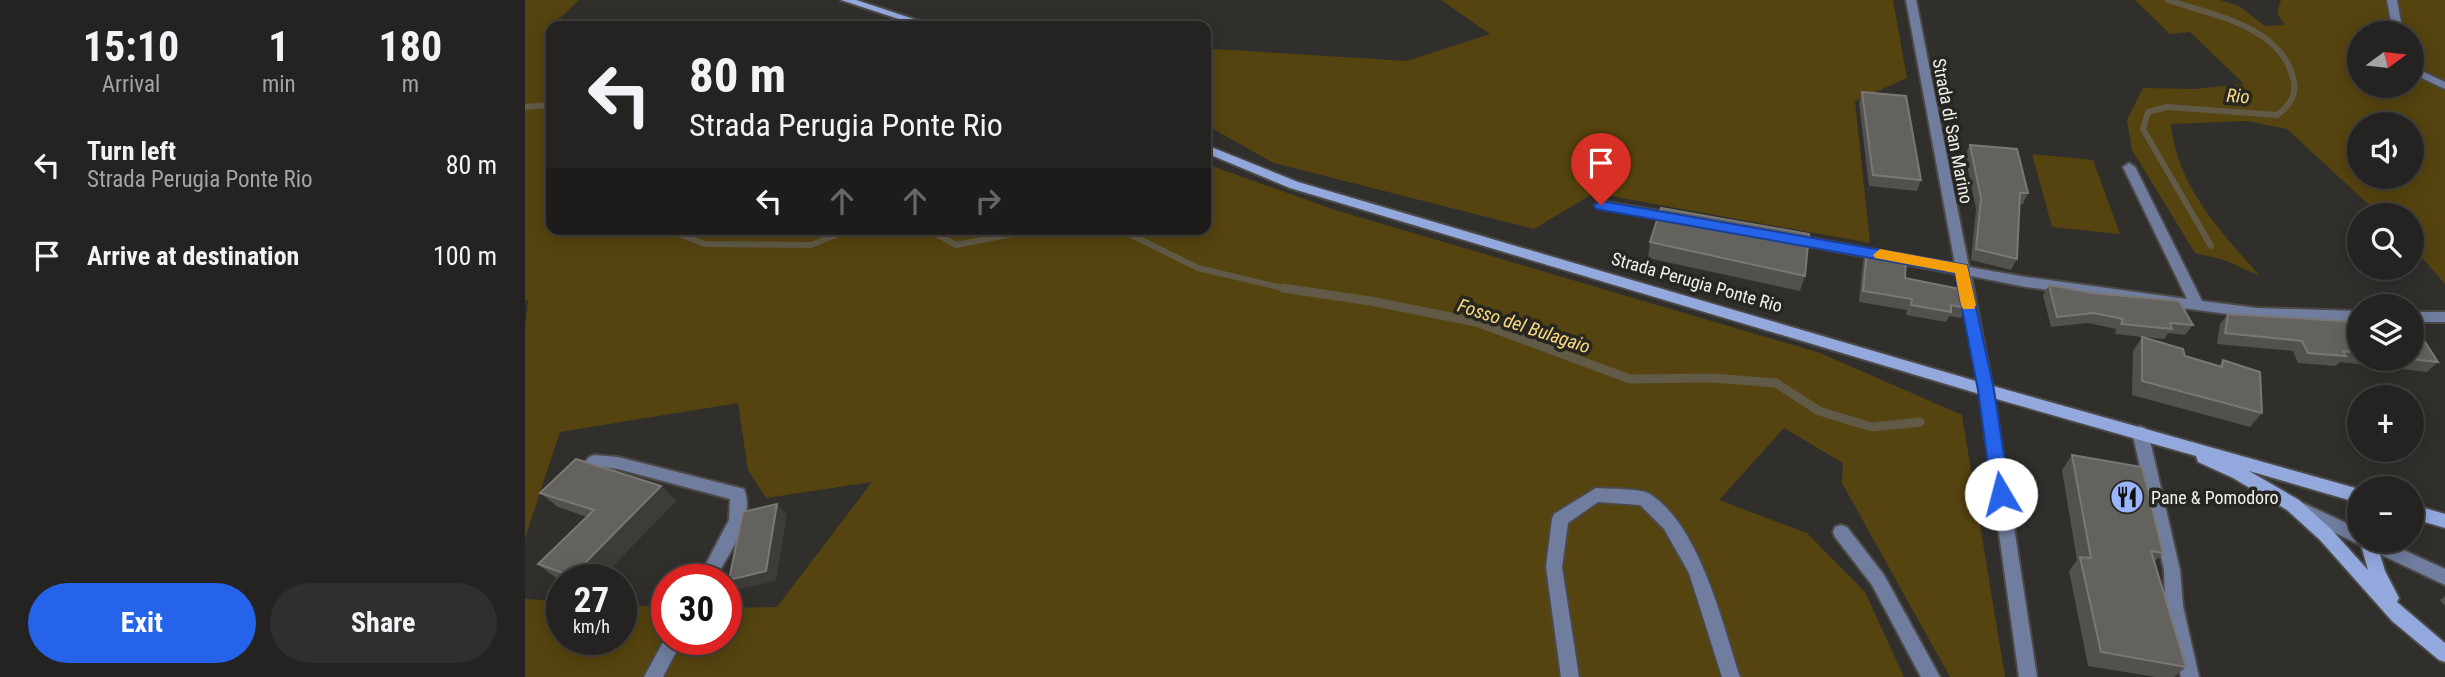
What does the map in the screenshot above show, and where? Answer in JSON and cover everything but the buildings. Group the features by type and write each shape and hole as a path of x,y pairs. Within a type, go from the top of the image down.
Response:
{"main road":[{"path":"846,0 914,21"},
{"name":"Strada Perugia Ponte Rio","path":"1211,151 1294,185 1986,390 2347,492"},
{"name":"Strada Perugia Ponte Rio","path":"2140,432 2239,473 2293,505 2326,535 2398,615 2445,654"},
{"path":"2424,515 2445,522"},
{"path":"2424,522 2445,522"},
{"name":"Strada Perugia Ponte Rio","path":"2371,553 2377,572 2398,615"}],"street":[{"name":"Strada di San Marino","path":"1911,0 1986,390 2028,677"},
{"path":"2392,0 2395,21"},
{"path":"2424,76 2445,86"},
{"path":"2129,167 2196,305"},
{"path":"1601,205 1695,222"},
{"path":"1775,236 2026,282 2257,313 2347,316"},
{"path":"2424,317 2445,317"},
{"path":"2140,432 2172,570 2174,606 2190,677"},
{"path":"594,461 618,463 738,494 737,521 714,564"},
{"path":"1570,677 1554,567 1560,519 1596,495 1644,499 1670,524 1697,571 1731,677"},
{"path":"2293,505 2347,531"},
{"path":"1841,532 1878,580 1931,677"},
{"path":"2394,553 2445,577"},
{"path":"653,677 665,655"}],"shaded area":[{"path":"525,0 579,0 557,21 546,21 546,235 1211,235 1211,166 1332,209 1820,353 1962,415 2005,677 1950,677 1842,483 1843,463 1784,428 1719,500 1807,533 1865,592 1904,677 525,677 525,599 546,600 546,655 637,655 637,606 651,606 651,655 742,655 742,608 777,607 872,482 766,498 748,470 738,403 560,432 525,538 525,327 528,301 525,300"},
{"path":"1441,0 1893,0 1907,78 1855,101 1870,243 1594,193 1534,229 1274,163 1211,128 1211,50 1407,61 1490,34"},
{"path":"2135,0 2220,0 2239,6 2265,26 2285,25 2277,14 2281,0 2445,0 2445,284 2424,260 2424,203 2367,203 2352,189 2424,189 2424,112 2347,112 2347,184 2287,129 2247,121 2171,124 2175,146 2191,187 2216,224 2260,276 2224,260 2195,253 2132,150 2127,120 2143,88 2194,89 2244,84 2190,32 2170,34"},
{"path":"2032,154 2093,160 2120,234 2052,227"}],"waterway":[{"name":"Rio","path":"2168,0 2243,25 2260,34 2275,46 2286,60 2293,78 2292,99 2277,115 2167,107 2148,112 2143,129 2211,246"},
{"name":"Fosso del Bulagaio","path":"525,107 546,105"},
{"name":"Fosso del Bulagaio","path":"681,235 705,244 811,245 836,235"},
{"name":"Fosso del Bulagaio","path":"938,235 956,245 1008,235"},
{"name":"Fosso del Bulagaio","path":"1131,235 1198,268 1291,290"},
{"name":"Fosso del Bulagaio","path":"1283,288 1370,301 1476,322 1630,379 1712,378 1776,383 1819,411 1872,427 1920,422"}],"slow traffic":[{"path":"1880,255 1961,269 1968,305"}],"place":[{"name":"Pane & Pomodoro","path":"2127,497"}],"route":[{"path":"1601,205 1961,269 1986,390 2001,494"}]}
